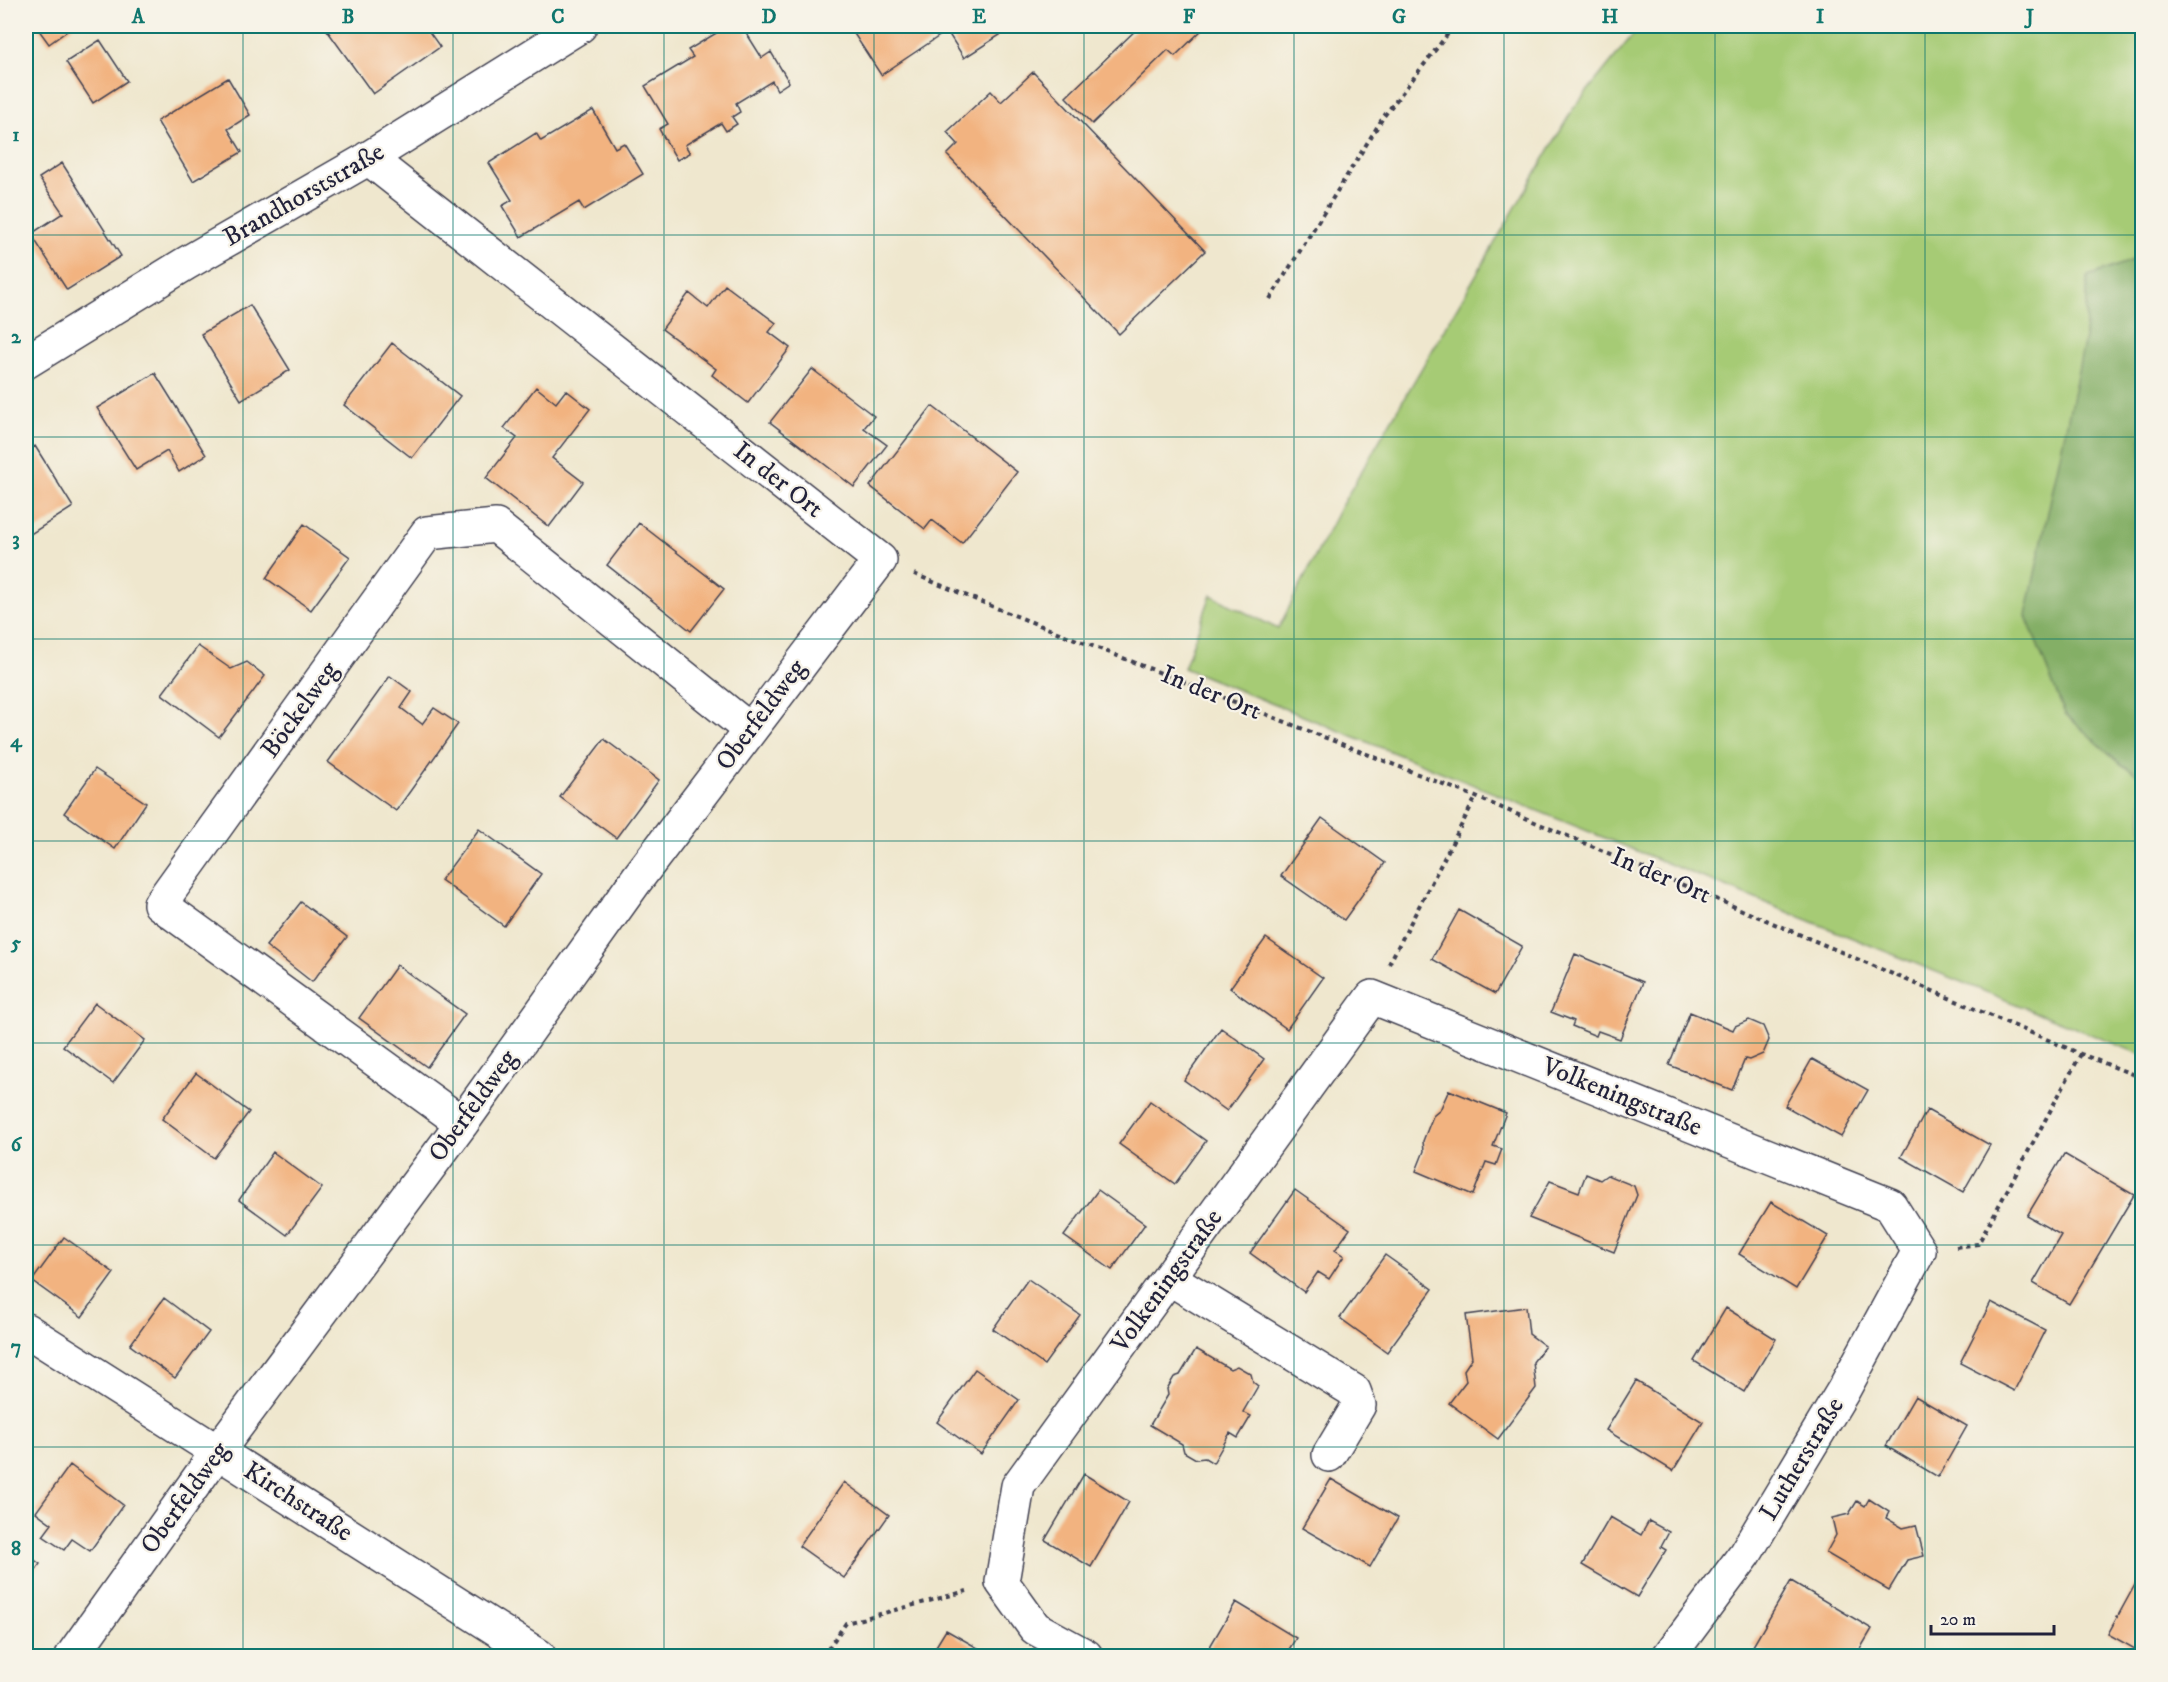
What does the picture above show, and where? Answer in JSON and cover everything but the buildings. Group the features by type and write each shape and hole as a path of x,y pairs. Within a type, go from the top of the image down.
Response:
{"street":[{"name":"Brandhorststraße","path":"26,362 185,264 368,158 580,26"},
{"name":"In der Ort","path":"368,158 880,560"},
{"name":"Böckelweg","path":"462,1123 160,904 427,533 496,526 750,730"},
{"name":"Oberfeldweg","path":"72,1656 218,1451 462,1123 637,879 880,560"},
{"name":"Volkeningstraße","path":"1002,1582 1018,1486 1372,997 1890,1205 1919,1251"},
{"name":"Lutherstraße","path":"1669,1656 1745,1554 1843,1391 1919,1251"},
{"path":"1169,1278 1354,1391 1359,1405 1329,1455"},
{"name":"Kirchstraße","path":"26,1330 539,1656"},
{"path":"1002,1582 1035,1628 1086,1656"}],"path":[{"path":"1270,299 1384,116 1454,26"},
{"name":"In der Ort","path":"880,560 1476,797 2142,1078"},
{"path":"1372,997 1476,797"},
{"path":"1919,1251 1978,1244 2082,1054"},
{"path":"823,1656 846,1623 1002,1582"}],"green space":[{"path":"1640,26 2142,26 2142,257 2088,276 2085,338 2121,764 2142,777 2142,1055 1184,668 1211,595 1278,629 1340,508 1573,109"},
{"path":"2142,257 2142,777 2121,764 2065,714 2026,616 2085,338 2088,276"}]}
